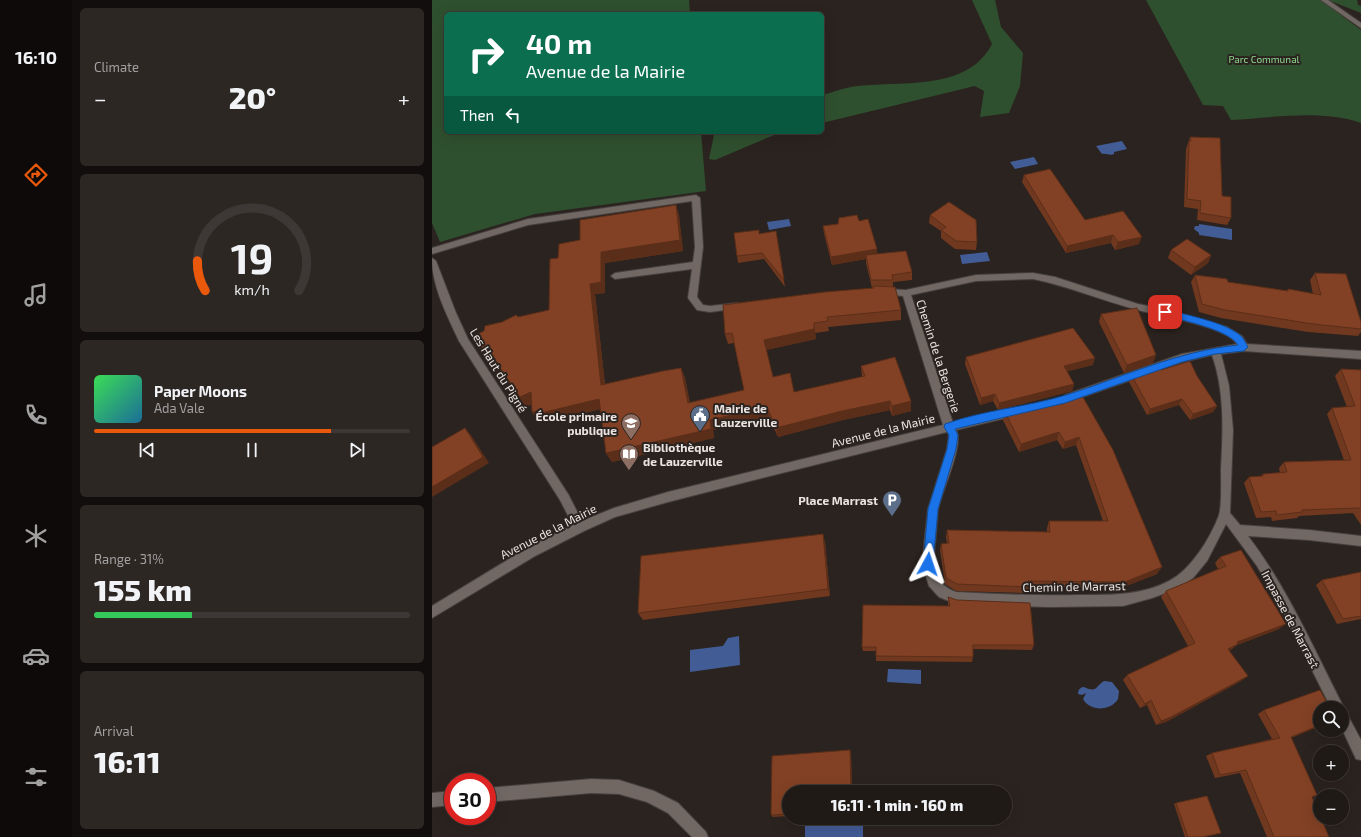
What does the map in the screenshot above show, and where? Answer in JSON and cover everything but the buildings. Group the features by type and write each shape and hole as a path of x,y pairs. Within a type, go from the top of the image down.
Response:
{"street":[{"path":"1324,0 1361,26"},
{"path":"432,251 528,222 696,198 699,247 692,298 700,308 710,309 750,305"},
{"name":"Les Haut du Pigné","path":"432,261 451,313 464,341 564,497 580,527"},
{"path":"615,276 696,265"},
{"name":"Chemin de la Bergerie","path":"878,292 906,292 976,278 1033,276 1055,280 1138,307 1165,312 1224,330 1239,339 1244,347"},
{"name":"Chemin de la Bergerie","path":"906,292 949,427"},
{"path":"1058,401 1182,358 1215,350 1244,347 1361,355"},
{"name":"Chemin de Marrast","path":"949,427 954,435 952,449 933,509 928,564 933,582 944,593 956,598 1049,601 1123,600 1152,593 1173,585 1189,574 1203,557 1225,514 1228,430 1224,386 1215,350"},
{"name":"Avenue de la Mairie","path":"432,612 531,552 580,527 614,513 668,497 1028,408"},
{"name":"Impasse de Marrast","path":"1225,514 1261,562 1280,594 1334,701"},
{"path":"1237,530 1309,535 1361,541"},
{"path":"1349,730 1361,754"},
{"path":"496,794 590,786 619,787 649,796 673,808 701,837"},
{"path":"432,800 444,799"}],"green space":[{"path":"432,0 689,0 690,12 444,12 444,134 701,134 706,191 535,214 440,242 432,223"},
{"path":"972,0 995,0 1001,27 1023,53 1020,86 1009,113 980,117 984,91 975,86 824,123 824,94 844,88 914,83 951,77 967,70 981,59 992,44"},
{"name":"Parc Communal","path":"1146,0 1326,0 1322,1 1361,30 1361,123 1330,116 1314,115 1231,120 1223,106 1203,105"},
{"path":"1328,0 1357,0 1358,5 1361,6 1361,13"},
{"path":"778,134 715,160 709,159 714,135"}],"water":[{"path":"1122,141 1127,149 1114,152 1112,155 1102,154 1096,146"},
{"path":"1034,157 1038,164 1015,169 1010,162"},
{"path":"789,219 791,226 769,230 767,222"},
{"path":"1199,224 1232,229 1232,240 1199,235 1199,233 1194,229 1195,226 1199,226"},
{"path":"987,252 990,261 962,264 960,255"},
{"path":"739,636 740,665 690,672 690,650 723,646 728,638"},
{"path":"888,669 921,670 921,684 887,682"},
{"path":"1104,681 1112,682 1119,691 1118,699 1111,706 1106,708 1095,708 1086,703 1083,699 1086,693 1082,695 1078,694 1081,688 1084,687 1094,689"},
{"path":"805,825 863,825 863,837 805,837"}],"place":[{"name":"Mairie de Lauzerville","path":"700,432"},
{"name":"École primaire publique","path":"631,440"},
{"name":"Bibliothèque de Lauzerville","path":"629,471"},
{"name":"Place Marrast","path":"892,517"}],"route":[{"path":"928,564 933,509 952,449 954,435 949,427 1065,399 1182,358 1215,350 1244,347 1239,339 1224,330 1165,312"}]}
